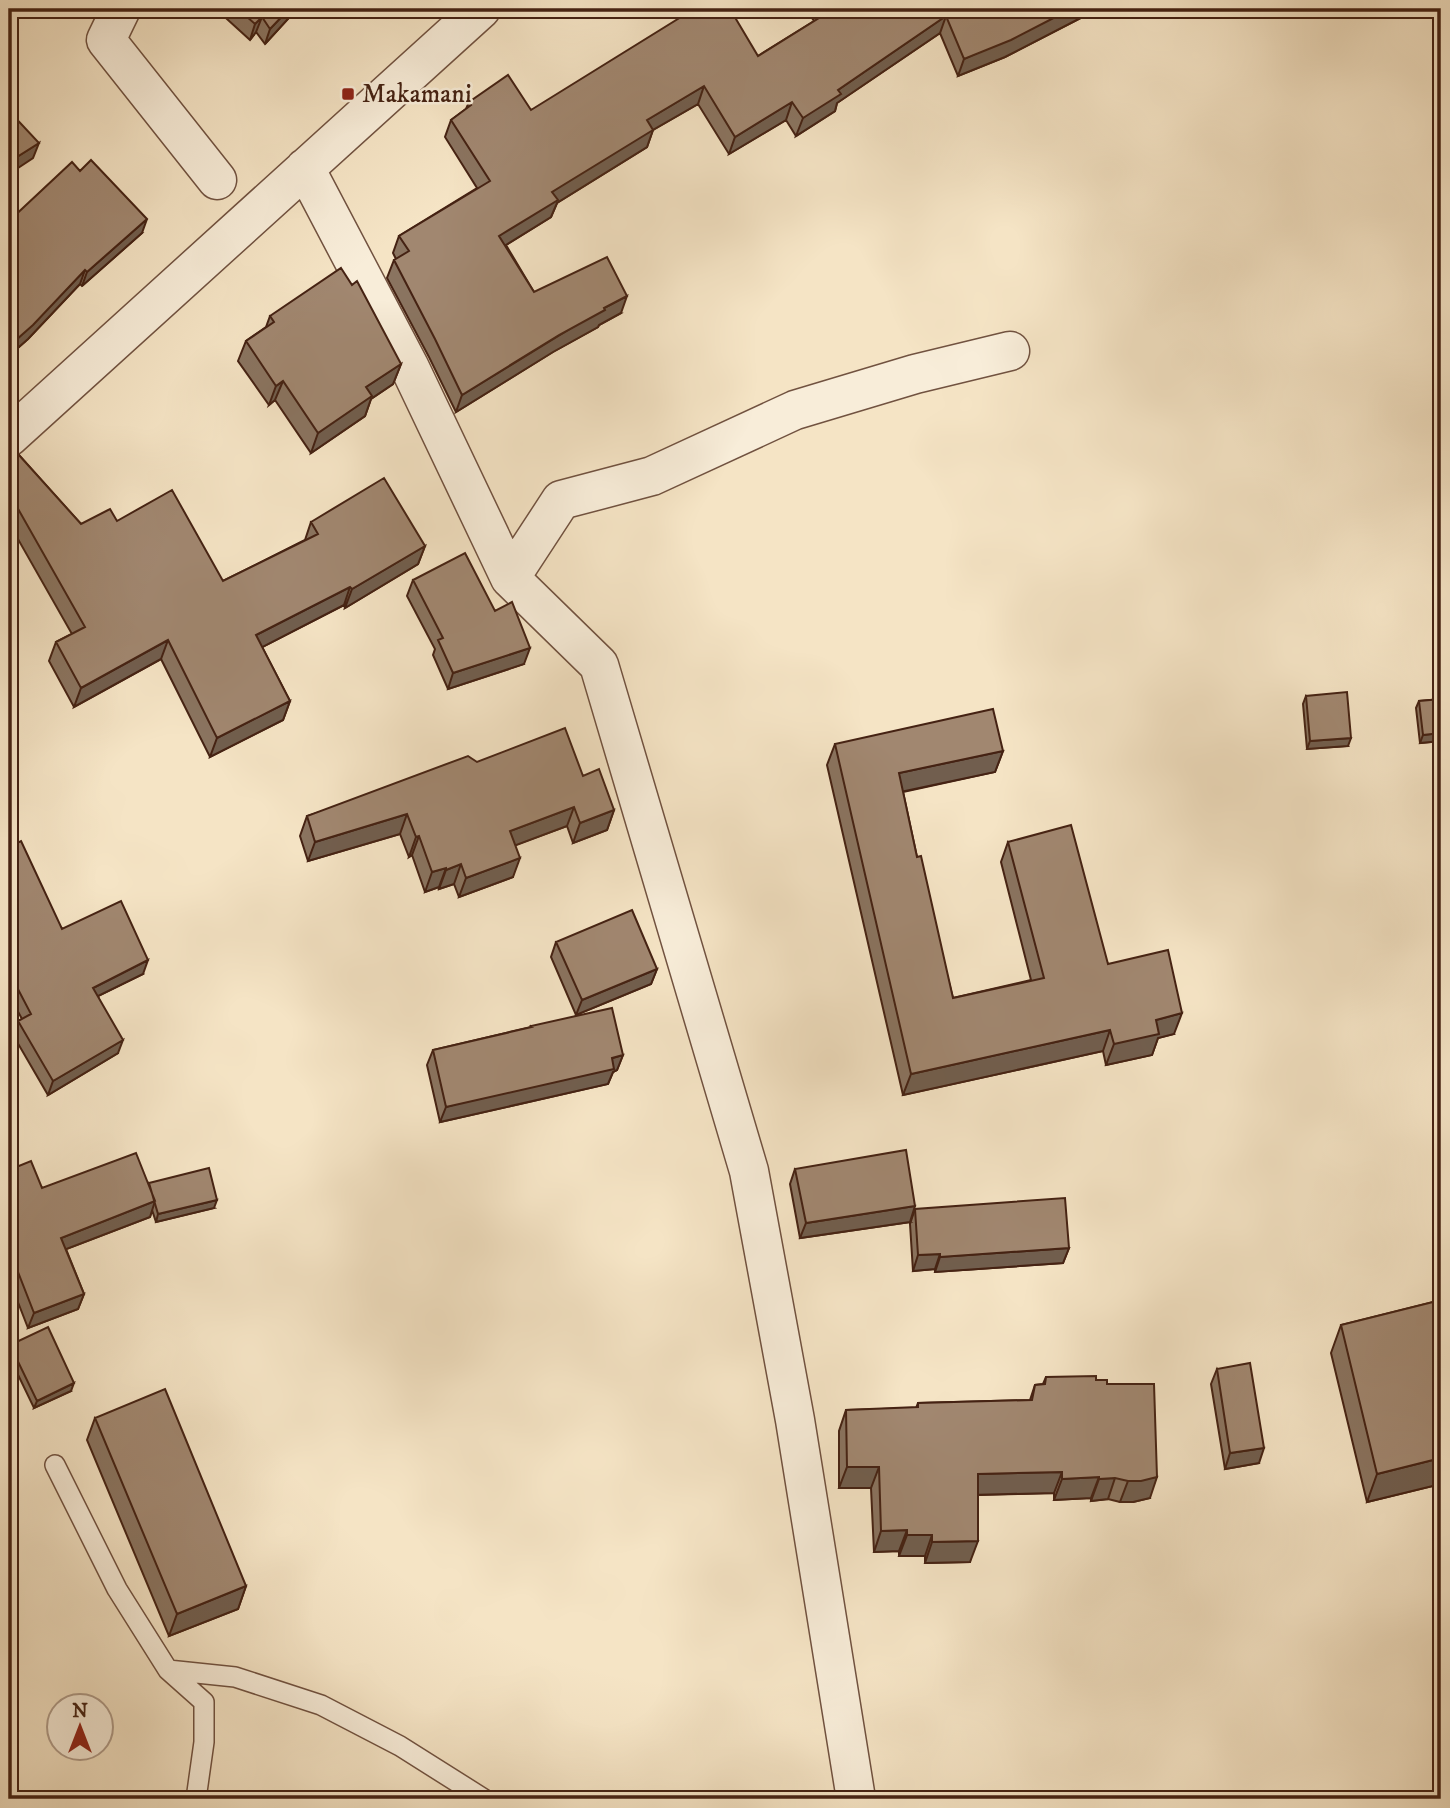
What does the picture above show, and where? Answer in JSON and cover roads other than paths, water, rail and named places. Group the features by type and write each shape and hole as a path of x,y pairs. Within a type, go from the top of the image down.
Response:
{"street":[{"path":"121,9 106,40 217,180"},
{"path":"9,437 481,9"},
{"path":"305,168 410,366 510,578 599,665 749,1171 795,1420 856,1799"},
{"path":"510,578 561,500 652,476 795,410 915,374 1010,351"}],"lane":[{"path":"55,1465 117,1589 168,1670 204,1702 204,1742 197,1799"},
{"path":"168,1670 235,1677 321,1705 400,1746 484,1799"}],"place":[{"name":"Makamani","path":"348,94"}]}
